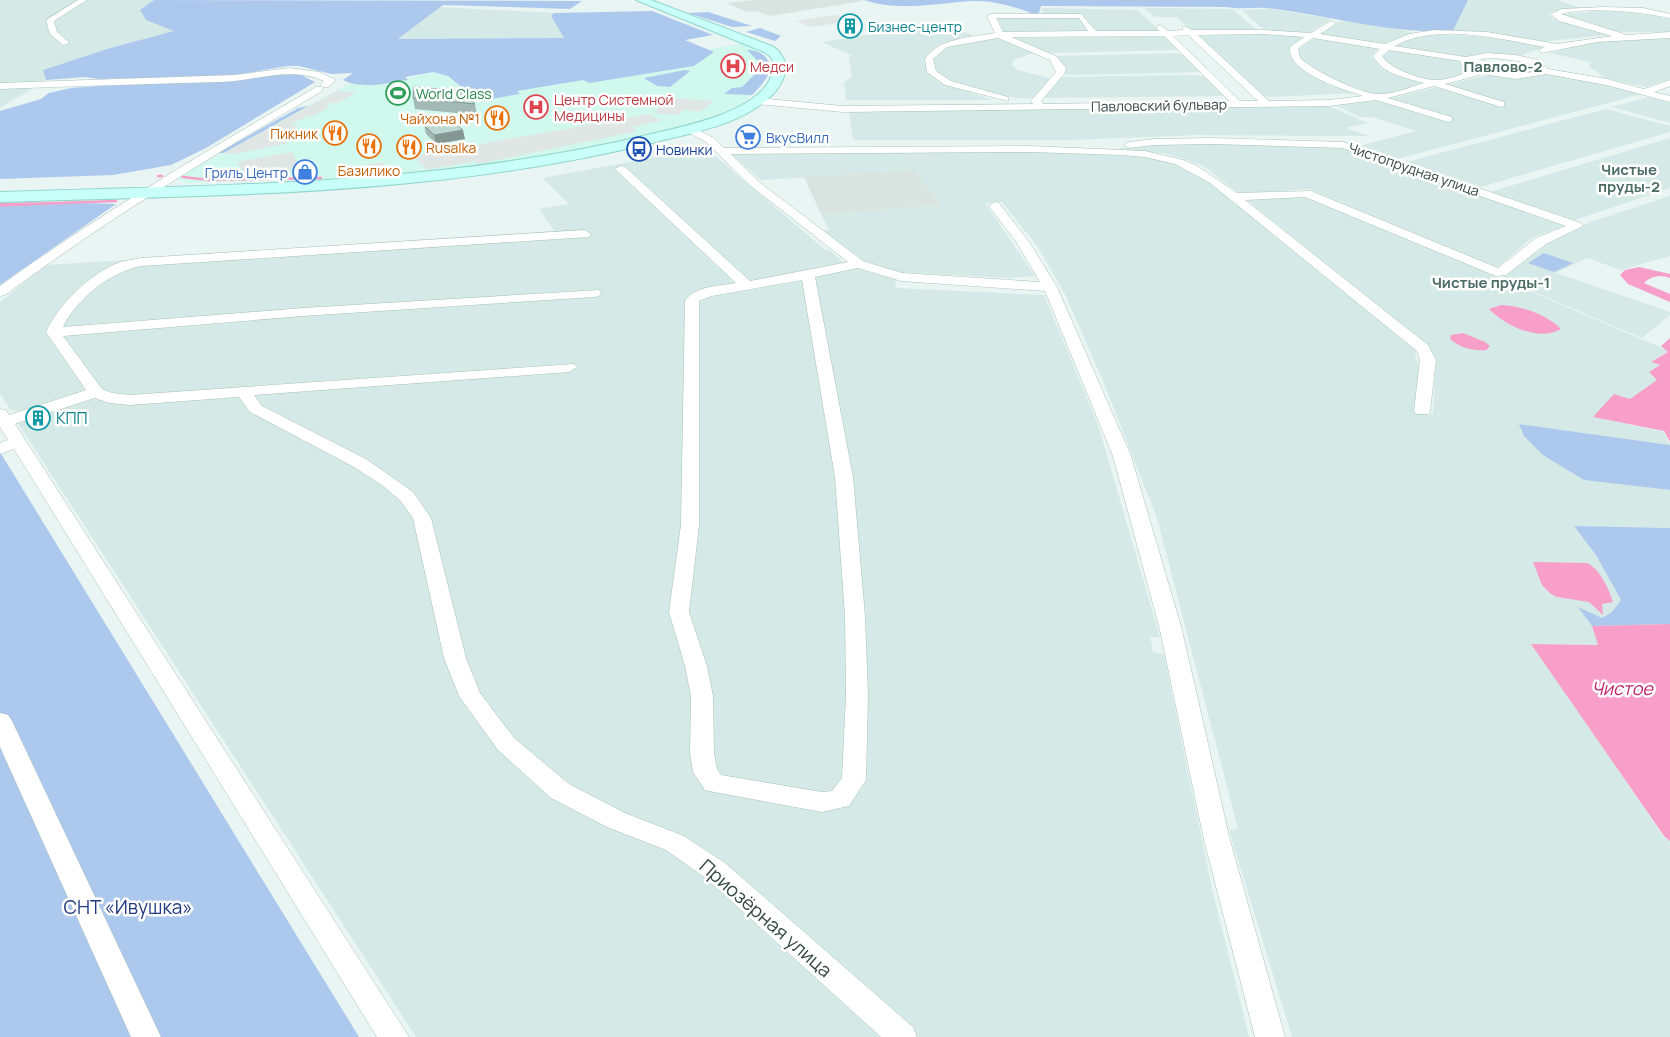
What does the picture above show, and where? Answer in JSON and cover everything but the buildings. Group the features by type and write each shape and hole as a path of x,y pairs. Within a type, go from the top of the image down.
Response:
{"main road":[{"path":"0,197 357,183 443,176 572,157 690,128 731,114 757,101 770,89 781,71 781,65 775,54 749,40 641,0"}],"street":[{"path":"66,43 50,29 50,20 83,0"},
{"path":"1626,37 1562,20 1555,14 1562,11 1620,8 1643,10 1670,16"},
{"path":"1094,34 1081,16 991,16 999,35 1053,58 1061,68 1061,72 1038,104 978,93 948,83 932,72 929,60 934,52 944,45 999,35 1094,34 1165,33 1190,32 1263,32 1310,35 1482,62 1490,60 1515,60 1554,46 1576,42 1670,35"},
{"path":"1237,104 1152,20 1173,20 1190,32 1267,104"},
{"path":"1331,23 1294,47 1294,54 1298,61 1322,76 1448,119"},
{"path":"1501,104 1390,70 1382,64 1378,56 1386,46 1420,34 1443,32 1492,36 1554,46"},
{"path":"1466,59 1492,55 1540,65 1545,71"},
{"path":"1466,59 1466,64 1490,71 1524,76 1545,71"},
{"path":"1515,60 1524,68"},
{"path":"1482,62 1490,71 1516,71 1524,68 1545,71 1607,82 1670,99"},
{"path":"0,86 222,80 294,69 332,80 66,243 0,292"},
{"name":"Павловский бульвар","path":"757,101 820,108 1038,104 1329,103 1380,97 1490,71"},
{"path":"1644,92 1670,83"},
{"path":"690,128 703,136 756,184 858,264 901,277 1050,287"},
{"name":"Чистопрудная улица","path":"1096,151 1162,141 1343,145 1577,226 1541,241 1501,272 1496,272 1307,193 1234,197"},
{"path":"720,151 1030,149 1145,154 1179,162 1205,174 1423,348 1428,360 1422,412"},
{"path":"621,169 746,286"},
{"path":"995,206 1023,242 1050,287 1122,456 1171,630 1217,840 1270,1037"},
{"path":"53,332 56,323 74,303 114,270 141,262 585,234"},
{"path":"808,275 824,374 844,477 855,616 857,695 854,780 840,798 822,802 714,783 705,772 702,753 702,696 696,666 679,612 690,525 692,301 700,294 858,264"},
{"path":"53,332 594,293"},
{"path":"53,332 96,392 109,398 130,400 244,393 570,367"},
{"path":"96,392 2,418 9,445 394,1037"},
{"name":"Приозёрная улица","path":"244,393 256,409 360,463 407,496 422,518 455,658 470,696 506,744 560,790 616,820 675,843 716,871 902,1037"},
{"path":"0,721 146,1037"}],"shaded area":[{"path":"0,0 154,0 140,10 176,31 107,49 43,70 46,80 0,108"},
{"path":"755,0 864,1 769,16 757,11 747,12 726,3"},
{"path":"1468,0 1557,0 1580,8 1551,12 1549,15 1552,18 1606,32 1607,35 1540,42 1453,31"},
{"path":"440,7 554,13 551,16 564,38 398,39"},
{"path":"1044,8 1137,10 1160,31 1096,31 1082,14 1044,14 1041,10"},
{"path":"1144,8 1232,9 1257,30 1191,30 1176,17 1155,17"},
{"path":"1272,9 1332,19 1308,33 1264,30 1242,10"},
{"path":"1626,9 1670,19 1670,32 1619,32 1567,19 1562,14"},
{"path":"836,15 851,21 811,27 796,21"},
{"path":"996,18 1079,18 1089,32 1008,34 1002,32"},
{"path":"1346,21 1415,33 1379,45 1317,34 1338,22"},
{"path":"941,24 973,35 940,45 932,51 926,61 944,83 992,100 846,100 844,83 852,76 849,59 851,55 822,42"},
{"path":"1271,33 1303,37 1291,47 1289,53 1295,62 1304,69 1355,93 1268,97 1260,95 1196,35"},
{"path":"1439,34 1494,37 1543,47 1520,56 1483,54 1464,57 1394,46 1419,35"},
{"path":"1164,35 1178,50 1051,53 1043,52 1007,36"},
{"path":"999,37 1036,52 1013,60 1012,65 1018,70 1052,79 1031,99 998,96 952,83 938,74 934,66 934,57 948,45"},
{"path":"1311,37 1379,48 1372,56 1375,61 1384,68 1424,82 1426,85 1384,95 1374,94 1336,81 1303,61 1297,52 1301,45"},
{"path":"1670,37 1670,79 1646,87 1605,78 1589,66 1590,62 1549,53 1599,41"},
{"path":"743,43 767,57 770,66 762,85 741,104 729,111 656,135 545,159 359,179 186,183 177,178 350,83 373,85 433,72 448,76 479,101 520,94 516,91 583,80 589,83 710,54 713,52 708,50"},
{"path":"1388,49 1457,59 1476,70 1439,82 1413,77 1384,61 1382,55"},
{"path":"1177,53 1184,55 1200,72 1070,75 1065,74 1066,71 1059,59 1054,56"},
{"path":"1547,73 1601,83 1642,94 1393,160 1356,147 1416,131 1372,117 1360,117 1337,106 1397,97 1487,75 1530,77"},
{"path":"1198,75 1206,77 1224,96 1042,98 1060,78 1065,77"},
{"path":"337,91 357,92 337,103 330,103 326,106 331,106 314,116 307,116 291,125 297,126 288,132 280,131 273,136 274,138 282,136 288,143 236,154 224,153"},
{"path":"1649,97 1670,103 1670,123 1612,107"},
{"path":"670,98 713,101 703,110 696,112 684,109 677,115 653,113"},
{"path":"1326,105 1368,123 1346,128 1369,136 1196,135 1072,140 853,140 849,112"},
{"path":"1606,109 1670,126 1670,132 1477,188 1403,163"},
{"path":"650,114 661,121 631,127 638,131 478,164 475,161 427,170 413,156"},
{"path":"1670,138 1670,188 1572,221 1490,192"},
{"path":"1160,142 1344,147 1566,225 1533,237 1495,269 1309,189 1240,194 1202,165 1164,153 1123,151 1118,149"},
{"path":"706,148 825,250 828,249 846,265 896,280 895,288 1044,295 1098,425 1160,637 1150,637 1153,652 1164,655 1212,889 1249,1037 416,1037 18,423 29,419 23,411 10,410 0,393 0,302 46,265 556,233 539,209 569,204 542,178"},
{"path":"1035,151 1150,157 1192,170 1208,183 1212,183 1416,350 1415,357 1421,369 1416,412 1433,414 1436,360 1428,344 1383,311 1246,199 1306,195 1669,351 1652,362 1661,365 1658,380 1630,399 1594,417 1664,432 1670,445 1519,424 1584,480 1670,490 1670,528 1574,526 1596,555 1621,600 1612,612 1602,618 1579,608 1592,626 1598,645 1532,644 1663,836 1670,841 1670,1037 1292,1037 1229,830 1238,829 1157,518 1103,381 1066,296 1038,247 1002,202 985,203 1035,276 1009,278 897,272 870,265 822,231 829,230 821,214 941,205 915,171 761,180 730,153"},
{"path":"292,152 300,168 247,178 237,162"},
{"path":"383,162 390,170 379,172 376,170 349,175 344,169"},
{"path":"915,171 941,205 821,214 804,177"},
{"path":"1670,196 1670,256 1621,270 1587,258 1556,273 1670,312 1670,315 1642,338 1502,278 1542,245 1588,223"}],"green space":[{"path":"154,0 582,1 570,9 443,5 398,39 564,38 551,16 554,13 652,11 713,35 685,40 714,52 694,66 589,83 583,80 517,91 520,94 479,101 448,76 433,72 405,77 408,80 366,85 358,85 343,80 353,73 331,74 299,66 287,66 230,76 99,79 85,77 46,80 43,70 107,49 174,31 146,20 140,10"},
{"path":"864,0 1468,0 1453,31 1431,31 1364,24 1269,8 1041,6 1039,13 1034,14 988,2 973,1 905,6 878,4"},
{"path":"708,12 752,26 732,27 688,13"},
{"path":"760,28 781,36 775,41 746,32"},
{"path":"747,50 752,50 765,57 770,65 768,75 752,95 724,94 732,88 742,87 756,73 753,71 761,64"},
{"path":"685,70 690,71 670,87 657,86 644,78"},
{"path":"266,74 299,74 315,82 206,148 171,165 113,175 0,179 0,111 41,99 49,93 71,88"},
{"path":"308,106 224,153 218,153 298,108"},
{"path":"0,203 116,204 0,285"},
{"path":"1544,253 1573,263 1554,272 1528,263"},
{"path":"1519,424 1670,445 1670,490 1584,480 1543,455 1524,436"},
{"name":"СНТ «Ивушка»","path":"0,452 359,1037 0,1037"},
{"path":"1574,526 1670,528 1670,624 1592,626 1578,607 1602,618 1612,612 1621,600 1596,555"}],"water":[{"path":"1639,267 1670,274 1670,278 1656,276 1644,283 1670,294 1670,302 1628,284 1620,275 1625,270"},
{"path":"1501,305 1517,307 1541,315 1561,329 1543,334 1533,333 1513,326 1489,309"},
{"path":"1463,333 1490,346 1486,350 1476,350 1462,347 1450,339 1451,335"},
{"path":"1670,338 1670,442 1664,431 1593,417 1614,394 1630,399 1657,380 1649,372 1660,365 1651,362 1668,352 1661,346"},
{"path":"1533,562 1587,563 1600,575 1613,602 1602,604 1603,615 1589,602 1557,597 1551,594 1542,585"},
{"name":"Чистое","path":"1670,624 1670,841 1664,836 1531,644 1598,645 1592,626"}],"waterway":[{"path":"183,177 209,180 321,178"},
{"path":"31,204 0,205 116,201"}],"place":[{"name":"Бизнес-центр","path":"850,26"},
{"name":"Медси","path":"733,66"},
{"name":"World Class","path":"398,93"},
{"name":"Центр Системной Медицины","path":"536,107"},
{"name":"Чайхона №1","path":"497,118"},
{"name":"Пикник","path":"335,133"},
{"name":"ВкусВилл","path":"748,137"},
{"name":"Базилико","path":"369,146"},
{"name":"Rusalka","path":"409,147"},
{"name":"Новинки","path":"639,149"},
{"name":"Гриль Центр","path":"305,172"},
{"name":"КПП","path":"38,418"}],"district":[{"name":"Павлово-2","path":"1503,66"},
{"name":"Чистые пруды-2","path":"1629,178"},
{"name":"Чистые пруды-1","path":"1491,282"}]}
